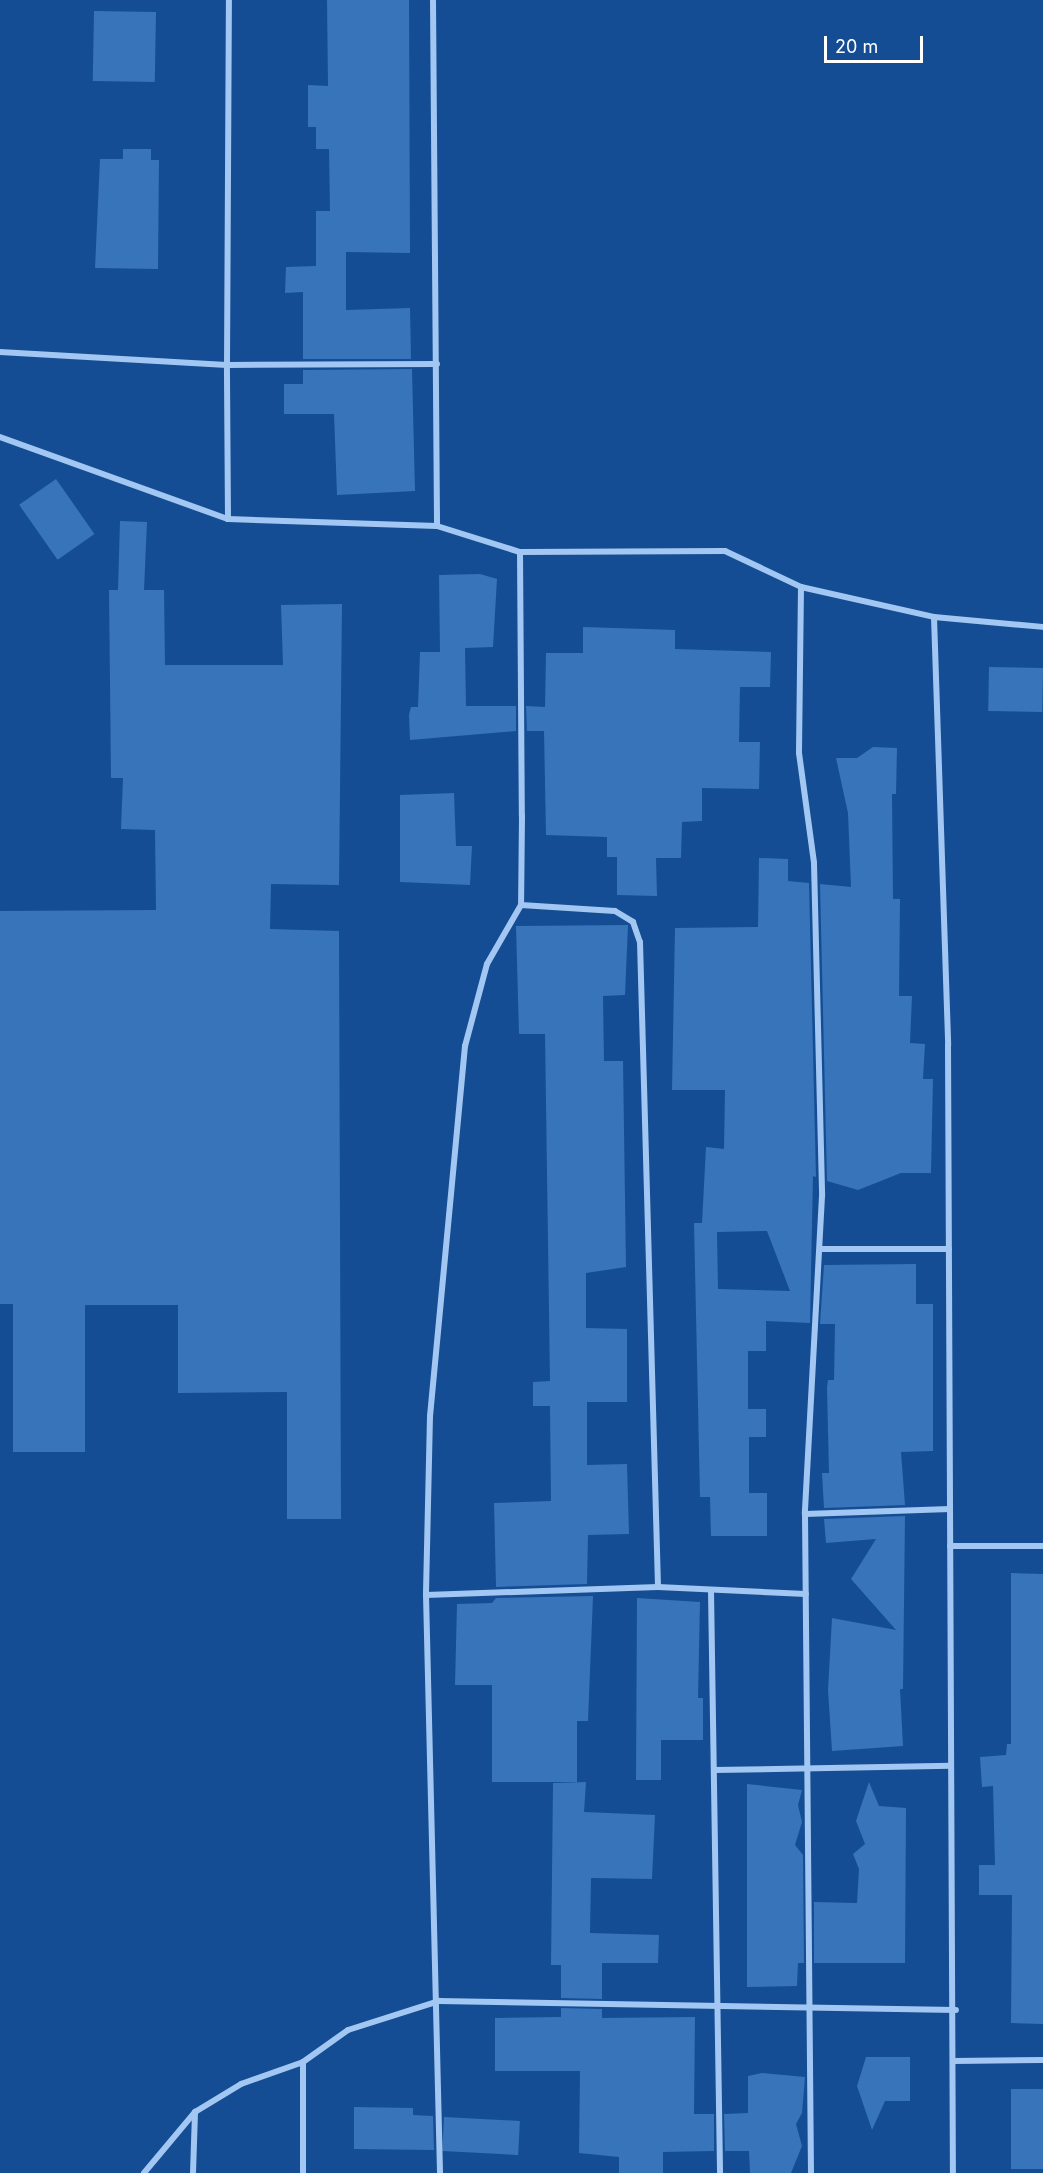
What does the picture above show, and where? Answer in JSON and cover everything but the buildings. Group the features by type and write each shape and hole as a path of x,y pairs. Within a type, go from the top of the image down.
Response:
{"street":[{"path":"228,519 229,0"},
{"path":"433,0 437,526"},
{"path":"0,352 227,365 437,364"},
{"path":"0,437 228,519 437,526 520,552 725,551 801,587 934,617 1043,627"},
{"path":"440,2173 439,2001 426,1595 430,1416 465,1046 487,964 521,905 520,552"},
{"path":"801,587 799,753 814,863 822,1249 805,1514 811,2173"},
{"path":"934,617 948,1045 951,1766 956,2010 952,2061 953,2173"},
{"path":"521,905 615,911 633,922 640,942 658,1587"},
{"path":"822,1249 949,1249"},
{"path":"805,1514 950,1509"},
{"path":"950,1546 1043,1546"},
{"path":"426,1595 658,1587 806,1594"},
{"path":"711,1591 720,2173"},
{"path":"714,1770 951,1766"},
{"path":"144,2173 195,2112 241,2084 303,2062 348,2030 439,2001 956,2010"},
{"path":"952,2061 1043,2060"},
{"path":"303,2062 303,2173"},
{"path":"193,2173 195,2112"}]}
